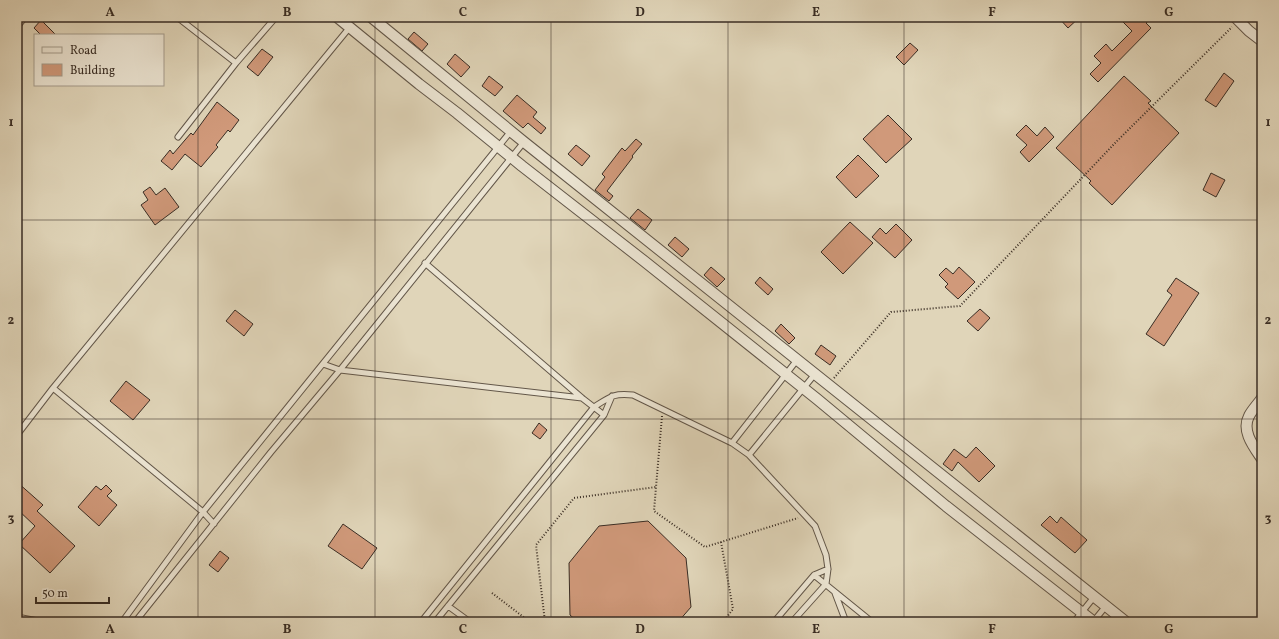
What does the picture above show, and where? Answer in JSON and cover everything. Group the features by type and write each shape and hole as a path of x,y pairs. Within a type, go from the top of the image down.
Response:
{"street":[{"path":"337,17 498,147 803,388 946,506 1093,622"},
{"path":"371,17 524,142 1126,622"},
{"path":"1237,19 1262,41"},
{"path":"1262,398 1248,416 1246,428 1250,441 1262,459"}],"lane":[{"path":"17,27 25,17"},
{"path":"177,17 236,63"},
{"path":"178,137 236,63 276,17"},
{"path":"17,435 53,388 350,28"},
{"path":"122,622 203,512 511,131"},
{"path":"136,622 271,452 340,370 524,142"},
{"path":"425,263 582,398 604,415"},
{"path":"732,443 797,360"},
{"path":"323,364 340,370 582,398"},
{"path":"749,455 814,374"},
{"path":"53,388 203,512 214,524"},
{"path":"421,622 594,407 612,396 621,394 633,395 732,443 749,455 815,526 826,555 828,569 826,584 792,622"},
{"path":"435,622 604,415 612,396"},
{"path":"774,622 814,575 828,569"},
{"path":"814,575 872,622"},
{"path":"834,591 846,622"},
{"path":"1074,622 1094,597"},
{"path":"448,606 470,622"},
{"path":"1093,622 1106,606"},
{"path":"17,617 43,622"}],"path":[{"path":"828,385 891,312 960,306 1116,142 1237,19"},
{"path":"662,408 654,511 705,547 805,515"},
{"path":"545,622 536,545 574,498 656,487"},
{"path":"720,542 733,608 723,622"},
{"path":"492,593 530,622"}],"building":[{"path":"1058,17 1080,17 1068,28"},
{"path":"1118,17 1153,17 1146,23 1151,28 1098,82 1090,74 1101,63 1094,56 1106,44 1112,51 1132,31"},
{"path":"41,20 55,34 40,34 34,28"},
{"path":"414,32 428,44 422,51 408,39"},
{"path":"910,43 918,50 904,65 896,57"},
{"path":"262,49 273,57 258,76 247,67"},
{"path":"455,54 470,67 461,77 447,64"},
{"path":"1224,73 1234,81 1216,107 1205,100"},
{"path":"489,76 503,87 495,96 482,86"},
{"path":"1124,76 1151,101 1148,103 1179,133 1112,205 1089,183 1091,181 1056,148"},
{"path":"517,95 537,112 533,117 546,128 541,134 528,123 523,128 503,111"},
{"path":"217,102 239,120 230,132 228,130 216,145 218,147 201,167 185,154 172,170 161,161 170,150 173,154 191,133 193,135"},
{"path":"888,115 912,139 886,163 863,139"},
{"path":"1026,125 1037,136 1045,127 1054,137 1029,162 1020,152 1027,145 1016,135"},
{"path":"636,139 642,144 607,191 613,196 609,201 595,190 605,177 602,174 622,148 625,151"},
{"path":"576,145 590,156 582,166 568,154"},
{"path":"858,155 879,176 856,198 836,177"},
{"path":"1211,173 1225,180 1216,197 1203,190"},
{"path":"150,187 156,195 165,188 179,207 155,225 141,205 148,200 143,192"},
{"path":"638,209 652,220 645,230 630,218"},
{"path":"850,222 873,243 843,274 821,252"},
{"path":"896,224 912,240 895,258 872,237 880,228 886,234"},
{"path":"675,237 689,249 682,257 668,245"},
{"path":"711,267 725,279 717,287 704,275"},
{"path":"959,267 975,282 958,299 945,287 948,284 939,275 946,268 953,274"},
{"path":"760,277 773,289 768,295 755,283"},
{"path":"1176,278 1199,293 1164,346 1146,334 1172,295 1167,291"},
{"path":"980,309 990,318 978,331 967,321"},
{"path":"235,310 253,324 244,336 226,321"},
{"path":"781,324 795,338 789,344 775,331"},
{"path":"821,345 836,356 830,365 815,354"},
{"path":"126,381 150,400 133,420 110,401"},
{"path":"539,423 547,430 540,439 532,433"},
{"path":"976,447 995,466 979,482 958,462 952,471 943,464 954,449 966,458"},
{"path":"17,482 43,505 37,511 75,546 50,573 19,544 35,526 17,509"},
{"path":"106,485 112,491 107,496 117,505 99,526 78,507 96,486 101,490"},
{"path":"1050,516 1057,523 1061,517 1087,540 1075,553 1041,525"},
{"path":"648,521 686,558 691,607 678,622 578,622 570,615 569,563 599,526"},
{"path":"343,524 377,548 362,569 328,546"},
{"path":"220,551 229,558 218,572 209,565"}]}
